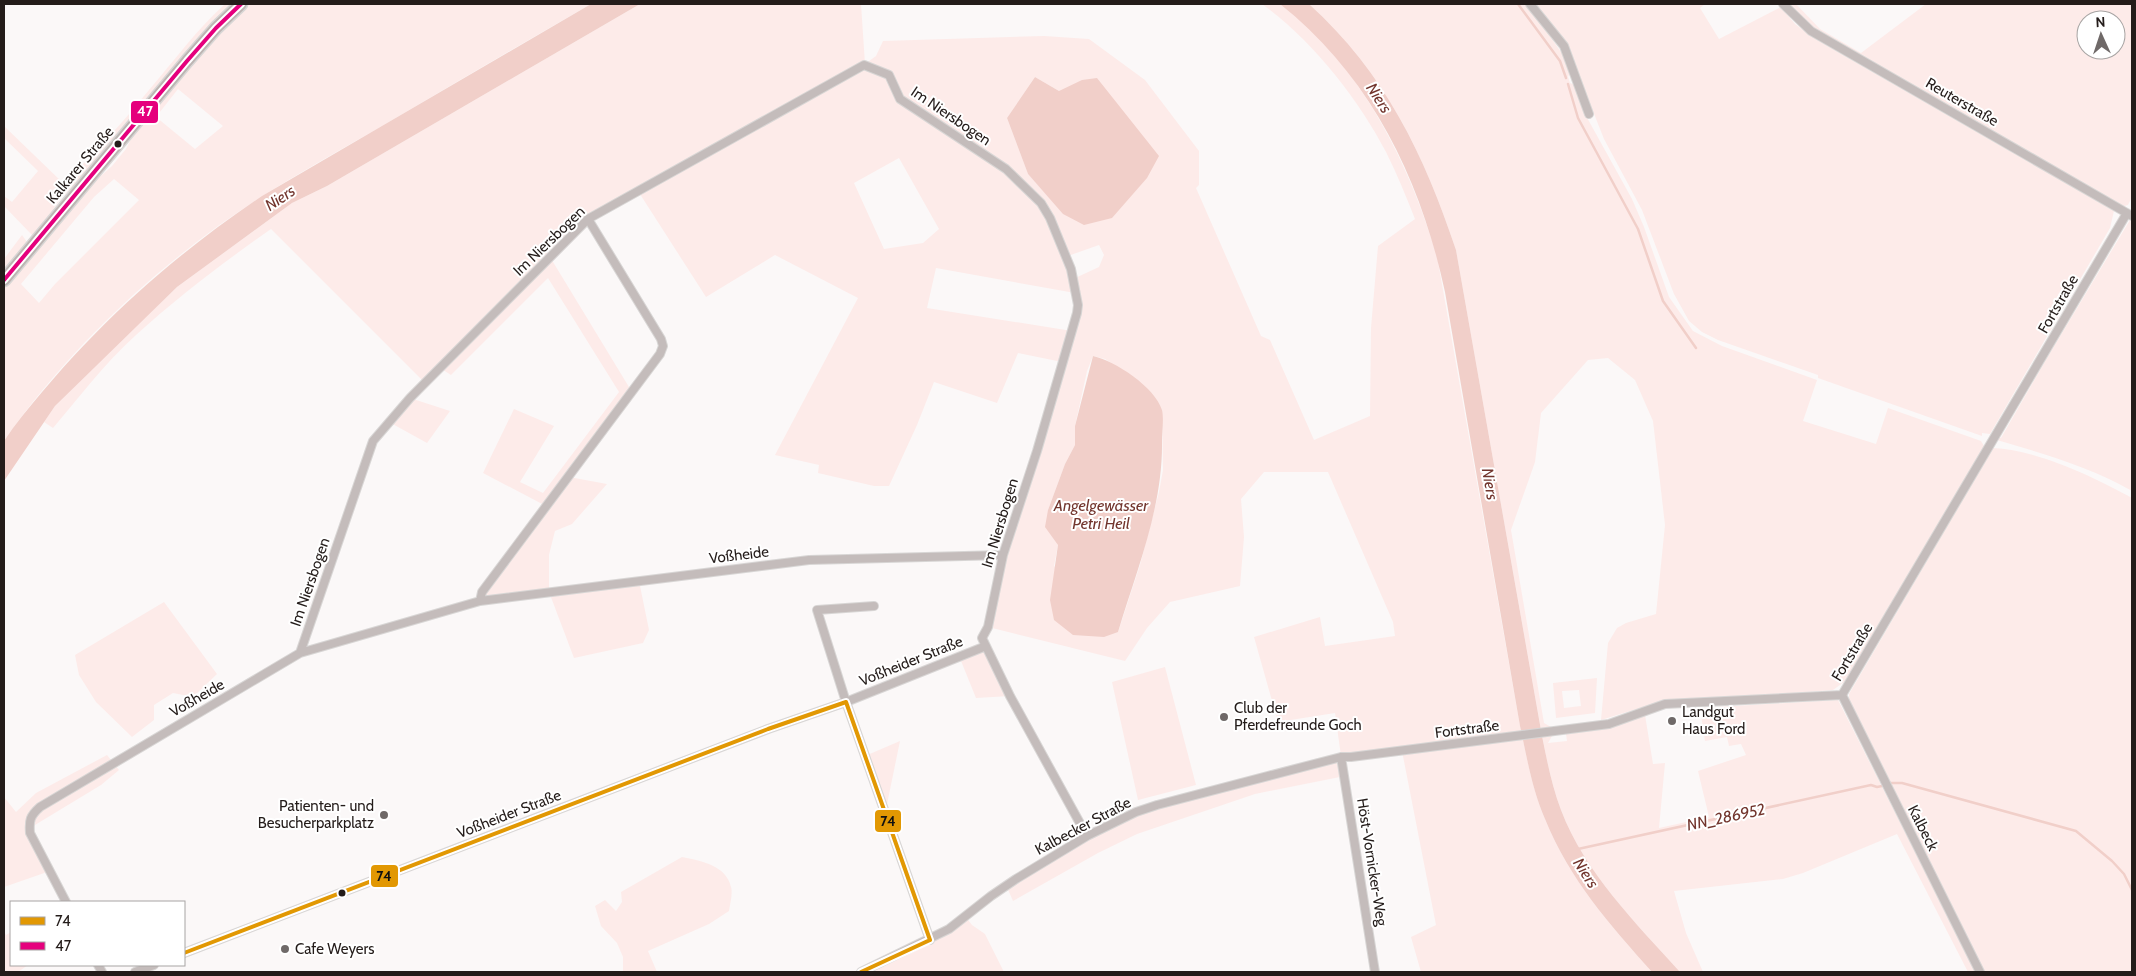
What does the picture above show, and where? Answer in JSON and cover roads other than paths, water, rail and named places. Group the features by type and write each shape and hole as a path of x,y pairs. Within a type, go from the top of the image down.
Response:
{"main road":[{"name":"Kalkarer Straße","path":"4,280 187,60 241,4"}],"street":[{"path":"1530,4 1564,46 1589,114"},
{"name":"Reuterstraße","path":"1783,4 1811,31 2130,215"},
{"name":"Im Niersbogen","path":"300,653 373,441 410,398 588,219 864,65 889,75 900,99 1006,169 1034,195 1050,218 1070,269 1078,305 1036,451 1003,555 988,627 982,638 986,646"},
{"name":"Fortstraße","path":"1341,756 1351,757 1543,734 1609,724 1665,704 1842,695 2130,215"},
{"path":"480,601 482,592 660,354 663,346 661,339 588,219"},
{"name":"Voßheide","path":"65,901 30,833 29,821 33,813 64,792 300,653 480,601 809,560 1003,555"},
{"name":"Voßheider Straße","path":"874,606 817,610 846,702 930,940"},
{"path":"986,646 1010,696 1088,836"},
{"name":"Voßheider Straße","path":"185,953 768,729 846,702 986,646"},
{"name":"Kalbeck","path":"1842,695 1980,972"},
{"name":"Kalbecker Straße","path":"861,972 930,940 949,929 1016,878 1088,836 1136,812 1341,756"},
{"name":"Höst-Vornicker-Weg","path":"1341,756 1375,972"},
{"path":"135,972 151,966"}],"water":[{"name":"Niers","path":"591,4 640,4 327,186 292,203 177,287 55,406 4,481 4,441 13,428 69,361 98,331 159,274 192,247 262,196"},
{"name":"Niers","path":"1280,4 1309,4 1336,30 1360,58 1399,117 1430,181 1456,250 1542,736 1558,801 1571,833 1598,876 1629,916 1680,972 1652,972 1606,919 1566,862 1540,808 1520,726 1445,292 1435,250 1422,210 1406,171 1388,133 1366,97 1341,64 1312,32"},
{"path":"1035,77 1059,91 1082,80 1097,78 1159,156 1147,178 1112,218 1084,225 1063,214 1028,174 1007,118"},
{"name":"Angelgewässer Petri Heil","path":"1093,356 1123,369 1143,384 1158,401 1163,417 1161,466 1154,514 1148,538 1118,632 1104,637 1073,635 1054,620 1050,600 1058,545 1045,527 1048,510 1065,464 1075,445 1075,426"}],"waterway":[{"path":"1518,4 1560,61 1566,78"},
{"path":"1568,84 1578,118 1638,229 1663,301 1696,348"},
{"name":"NN_286952","path":"1890,783 1902,783 2076,831 2112,861 2124,874 2132,890"},
{"name":"NN_286952","path":"1578,849 1871,785 1882,786"}],"place":[{"name":"Club der Pferdefreunde Goch","path":"1224,717"},
{"name":"Landgut Haus Ford","path":"1672,721"},
{"name":"Patienten- und Besucherparkplatz","path":"384,815"},
{"name":"Cafe Weyers","path":"285,949"}]}
